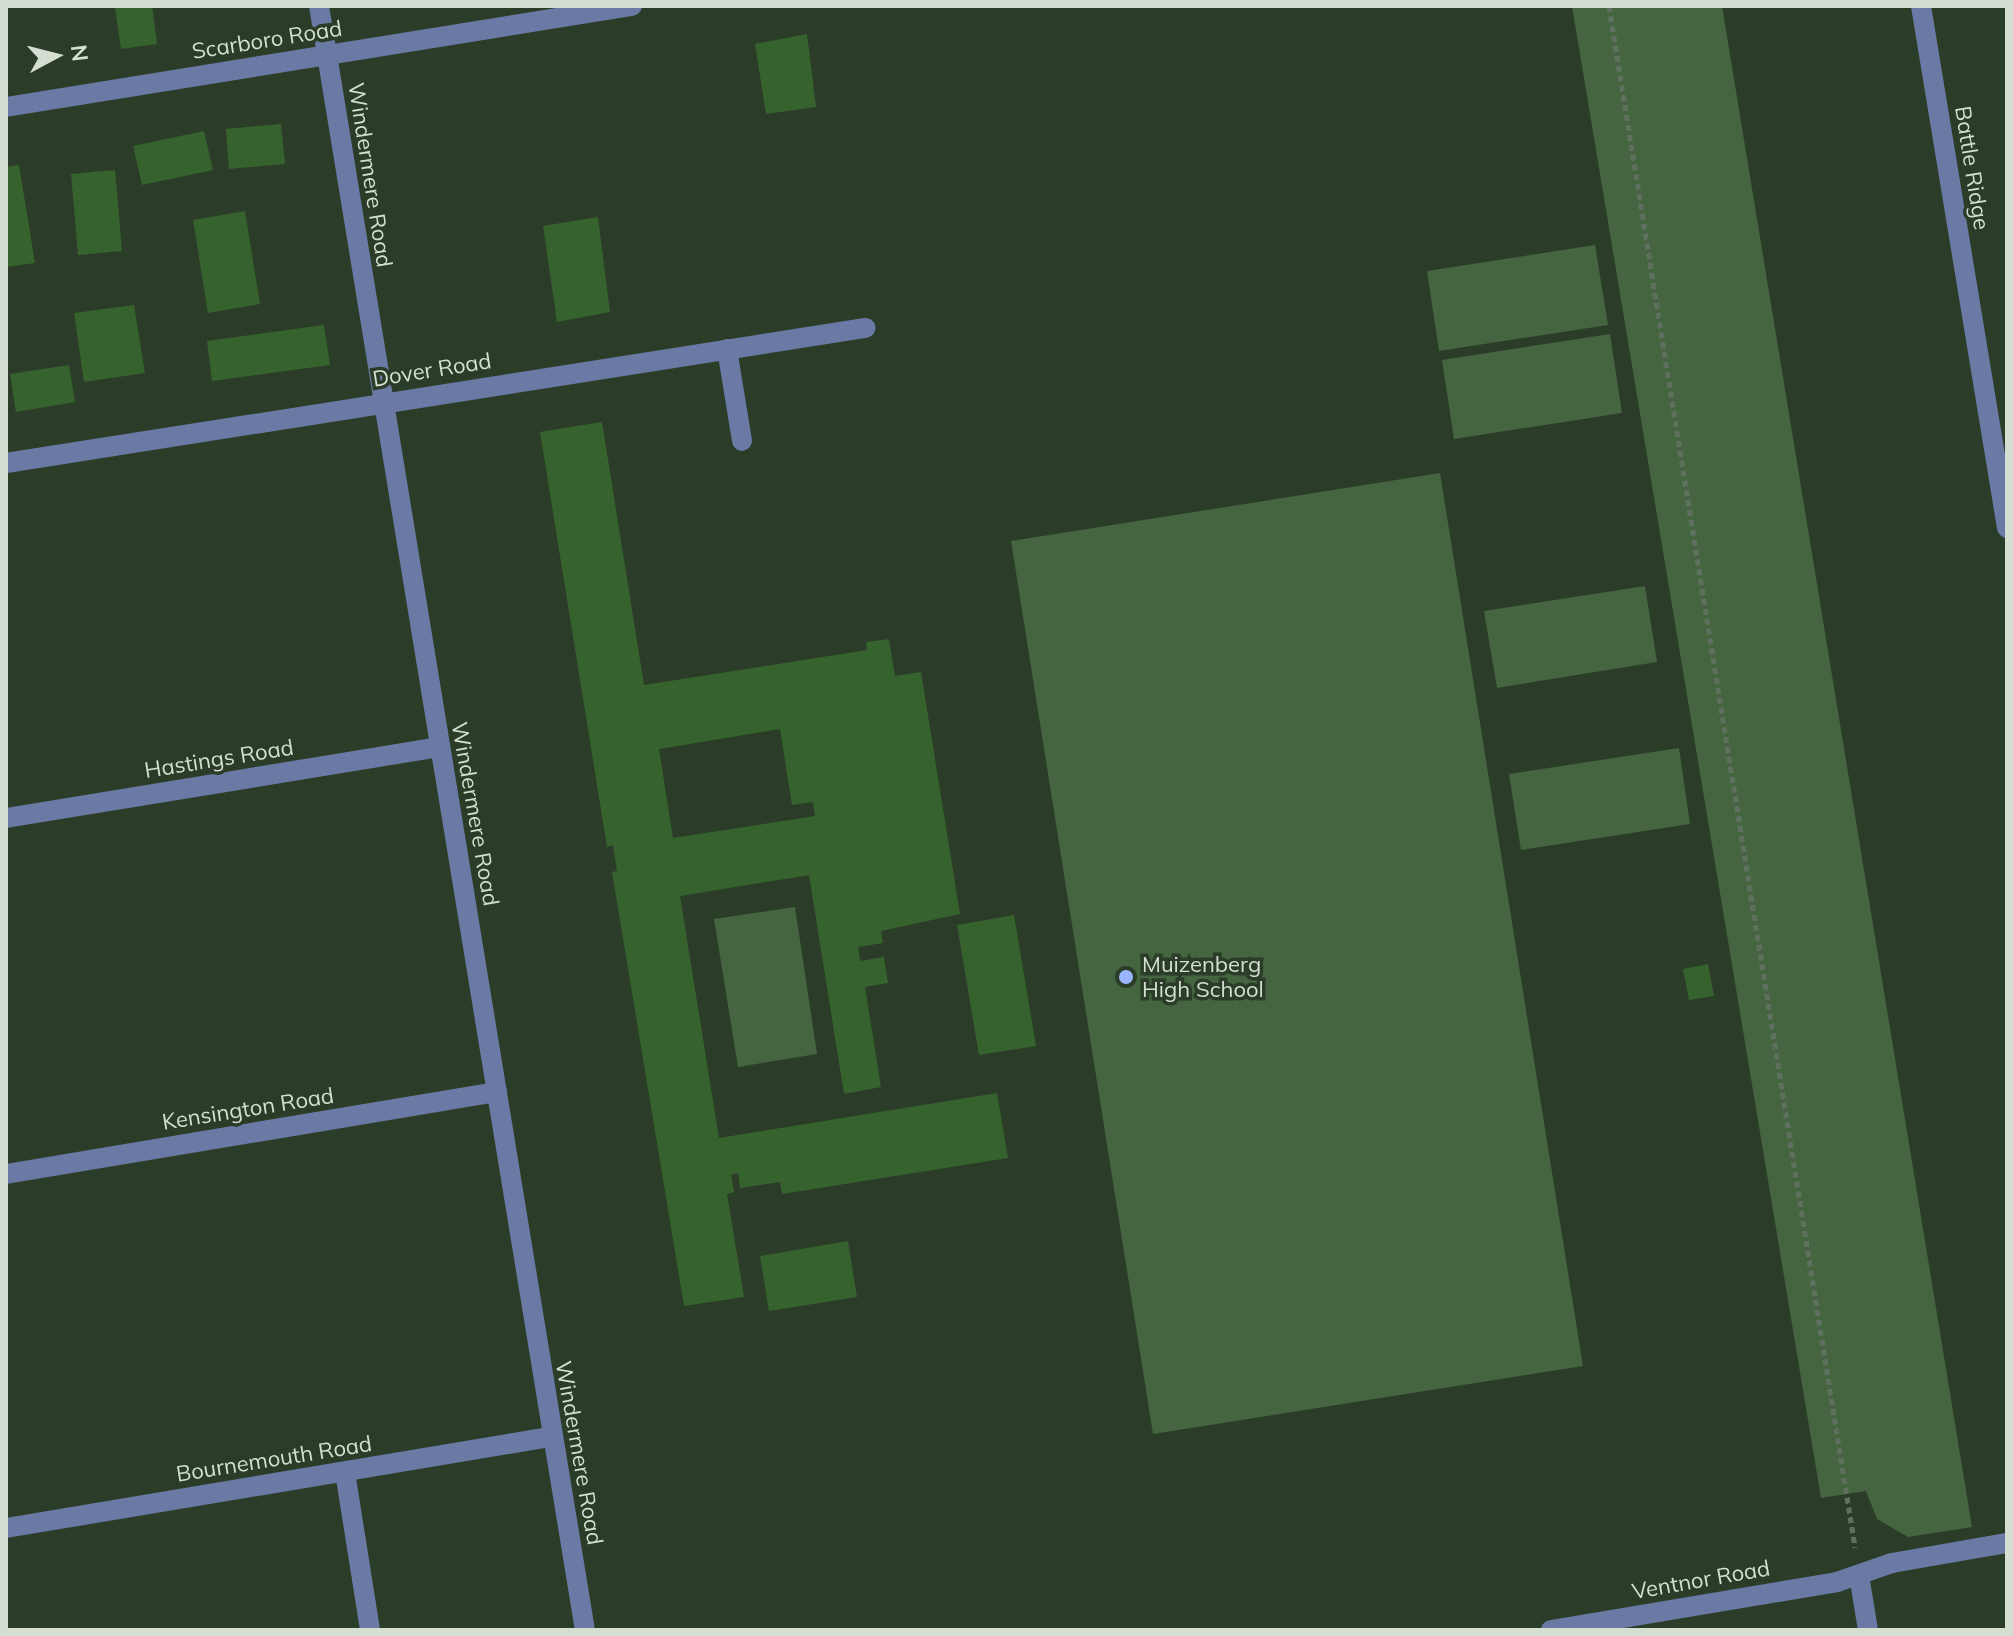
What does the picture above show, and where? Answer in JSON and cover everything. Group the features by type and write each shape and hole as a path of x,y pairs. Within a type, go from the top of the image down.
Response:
{"street":[{"name":"Windermere Road","path":"319,6 381,402 497,1092 550,1437 585,1630"},
{"name":"Scarboro Road","path":"6,107 632,6"},
{"name":"Battle Ridge","path":"1921,6 2007,528"},
{"name":"Dover Road","path":"6,463 865,328"},
{"path":"727,349 742,441"},
{"name":"Hastings Road","path":"6,818 440,747"},
{"name":"Kensington Road","path":"6,1174 497,1092"},
{"name":"Bournemouth Road","path":"6,1528 550,1437"},
{"path":"345,1472 370,1630"},
{"name":"Ventnor Road","path":"1551,1630 1859,1575 1892,1563 2007,1543"},
{"path":"1859,1575 1868,1630"}],"path":[{"path":"1609,6 1859,1575"}],"green space":[{"path":"1572,6 1722,6 1972,1527 1908,1537 1877,1519 1866,1491 1821,1498"},
{"path":"1595,245 1608,325 1439,351 1427,271"},
{"path":"1610,334 1622,413 1454,439 1442,360"},
{"path":"1440,473 1583,1366 1153,1434 1011,541"},
{"path":"1645,586 1657,662 1497,688 1484,611"},
{"path":"1679,748 1690,824 1521,850 1509,774"},
{"path":"795,907 817,1054 738,1067 714,919"}],"building":[{"path":"152,6 157,44 121,49 115,8"},
{"path":"807,34 816,107 766,114 755,44"},
{"path":"281,124 285,164 229,169 226,129"},
{"path":"204,131 213,170 142,185 133,146"},
{"path":"19,165 35,263 6,267 6,167"},
{"path":"115,170 122,251 78,255 71,174"},
{"path":"245,211 260,304 208,313 193,220"},
{"path":"598,217 610,312 557,322 543,226"},
{"path":"134,305 145,373 84,382 74,313"},
{"path":"324,325 330,365 212,381 207,341"},
{"path":"69,365 75,402 16,412 10,374"},
{"path":"602,422 644,685 867,650 866,642 889,639 895,676 921,672 960,914 881,931 883,943 858,947 860,961 884,957 888,983 865,987 881,1087 844,1094 809,875 680,896 719,1138 997,1093 1008,1158 782,1194 780,1182 740,1188 738,1173 731,1175 734,1192 727,1194 744,1297 684,1306 612,872 617,871 613,845 607,847 540,432","holes":["780,729 792,805 813,802 815,816 673,838 659,749"]},
{"path":"1014,915 1036,1046 979,1055 957,925"},
{"path":"1708,964 1714,996 1689,1000 1683,969"},
{"path":"848,1241 857,1297 769,1311 760,1256"}],"place":[{"name":"Muizenberg High School","path":"1126,977"}]}
